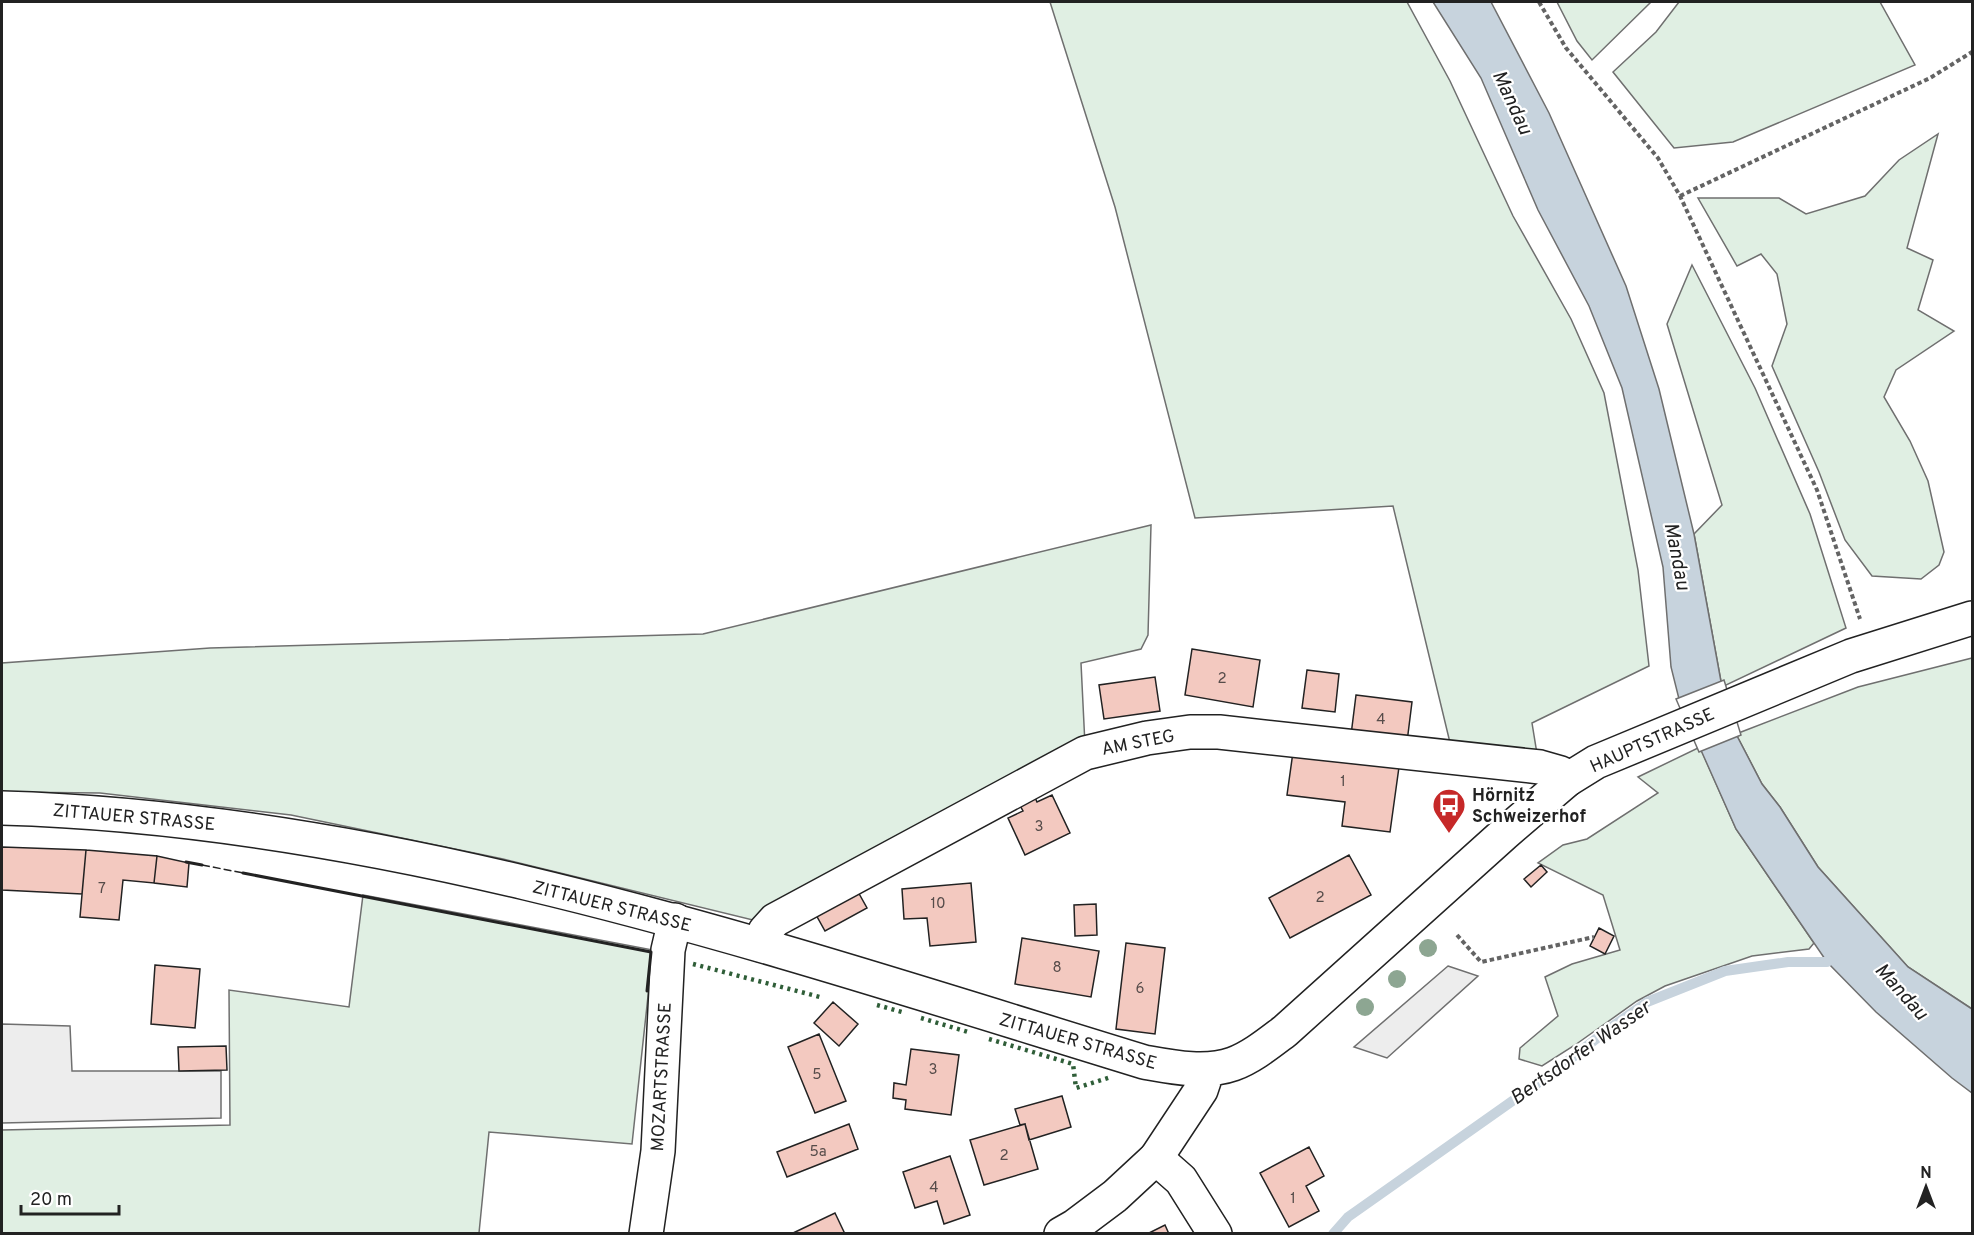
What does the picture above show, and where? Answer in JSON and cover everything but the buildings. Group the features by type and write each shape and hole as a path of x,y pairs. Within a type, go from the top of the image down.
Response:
{"main road":[{"name":"HAUPTSTRASSE","path":"1208,1068 1232,1064 1254,1053 1285,1031 1445,886 1568,780 1596,762 1859,654 1972,618"},
{"name":"AM STEG","path":"761,945 765,931 775,920 1085,753 1147,738 1190,732 1219,732 1540,767 1561,773 1568,780"},
{"name":"ZITTAUER STRASSE","path":"2,808 137,816 233,826 487,875 675,920 1144,1062 1177,1068 1208,1068"},
{"name":"MOZARTSTRASSE","path":"646,1233 658,1151 668,950 675,920"},
{"path":"1061,1233 1075,1226 1115,1196 1156,1158 1201,1090 1208,1068"},
{"path":"1156,1158 1181,1180 1215,1233"}],"path":[{"path":"1539,2 1566,48 1658,158 1680,196 1817,490 1859,654"},
{"path":"1680,196 1930,78 1972,52"},
{"path":"1457,935 1481,963 1594,937"}],"green space":[{"path":"1050,2 1407,2 1450,81 1513,216 1571,319 1604,393 1638,570 1649,666 1532,723 1538,760 1452,751 1393,506 1195,518 1115,207"},
{"path":"1557,2 1651,2 1592,60 1577,41"},
{"path":"1679,2 1880,2 1915,65 1733,142 1674,148 1613,72 1656,32"},
{"path":"1938,134 1907,248 1933,260 1918,310 1954,331 1896,370 1884,397 1910,441 1928,481 1944,552 1939,565 1921,579 1872,576 1845,540 1819,472 1772,366 1787,324 1777,274 1761,254 1737,266 1698,198 1779,198 1806,214 1865,196 1899,160"},
{"path":"1692,265 1755,388 1810,514 1846,628 1722,687 1694,534 1722,505 1667,324"},
{"path":"1151,525 1148,635 1141,649 1081,663 1085,745 761,922 503,859 291,815 100,793 2,792 2,663 210,648 703,634"},
{"path":"1972,658 1972,1009 1908,967 1818,867 1780,807 1762,784 1736,734 1858,687"},
{"path":"1700,747 1736,829 1814,943 1809,949 1752,956 1665,986 1637,1001 1542,1066 1519,1059 1520,1048 1558,1016 1545,977 1572,964 1620,950 1603,895 1538,863 1563,845 1587,839 1658,793 1638,777"},
{"path":"363,895 653,950 632,1144 489,1132 479,1233 2,1233 2,1130 230,1125 229,990 349,1007"}],"shaded area":[{"path":"1448,966 1478,976 1387,1058 1354,1047"},
{"path":"2,1024 70,1026 72,1071 221,1071 221,1118 2,1123"}],"water":[{"name":"Mandau","path":"1433,2 1491,2 1549,113 1626,286 1659,389 1694,534 1722,687 1736,734 1762,784 1780,807 1818,867 1908,967 1972,1009 1972,1093 1876,1012 1827,962 1736,829 1680,703 1671,667 1663,567 1622,388 1589,306 1538,210 1481,78"}],"pier":[{"path":"1724,680 1741,735 1699,752 1676,699"}],"waterway":[{"name":"Bertsdorfer Wasser","path":"1333,1234 1348,1217 1555,1071 1647,1002 1725,971 1788,962 1827,962 1837,954"}],"hedge":[{"path":"693,964 820,997"},
{"path":"877,1005 902,1012"},
{"path":"921,1018 968,1032"},
{"path":"989,1039 1073,1064 1076,1088 1111,1077"}],"fence":[{"path":"202,865 243,873"}],"wall":[{"path":"186,862 202,865"},
{"path":"243,873 651,952 647,991"}],"place":[{"name":"Hörnitz Schweizerhof","path":"1449,834"}]}
